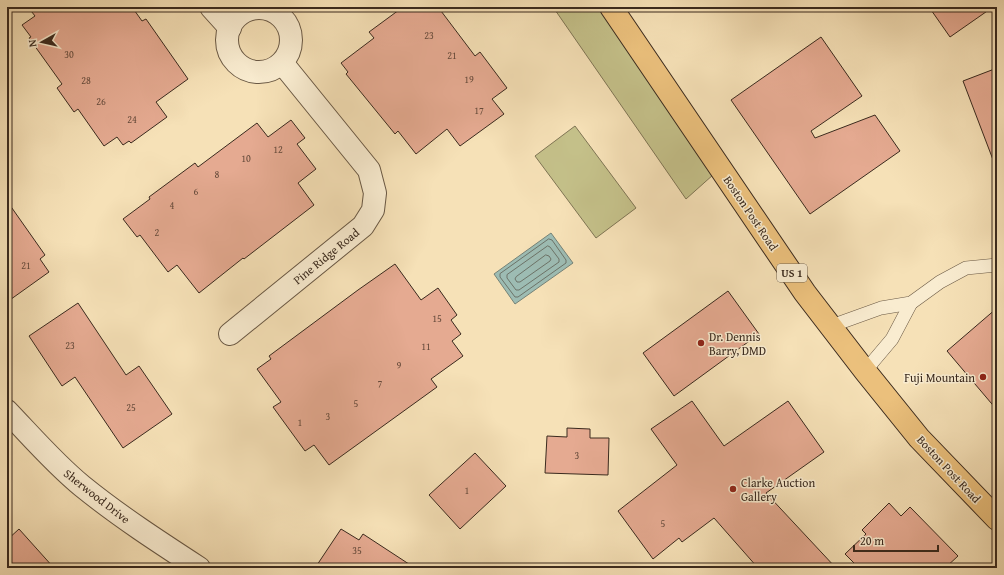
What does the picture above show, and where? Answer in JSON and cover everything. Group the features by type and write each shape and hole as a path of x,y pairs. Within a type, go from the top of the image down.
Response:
{"main road":[{"name":"Boston Post Road","path":"611,7 801,287 865,371 920,438 997,520"}],"street":[{"path":"211,7 230,28"},
{"path":"261,8 278,10 292,34 290,50 283,64 269,72 252,73 240,67 232,59 227,48 226,39 231,23 244,11 249,9 261,8"},
{"name":"Pine Ridge Road","path":"230,334 363,226 372,210 375,193 369,170 283,64"},
{"name":"Sherwood Drive","path":"7,411 53,460 81,485 118,514 199,568"}],"lane":[{"path":"865,371 892,339 911,303 940,282 966,268 997,265"},
{"path":"831,326 881,308 911,303"}],"shaded area":[{"path":"553,7 618,7 723,166 686,199"},
{"path":"575,126 636,208 596,238 535,156"}],"water":[{"path":"551,233 573,263 515,304 494,274"}],"building":[{"path":"28,7 132,7 142,21 146,19 188,79 156,102 167,117 131,143 129,141 123,145 117,137 104,146 78,109 74,112 57,88 62,84 29,38 31,37 22,25 35,16"},
{"path":"403,7 438,7 475,56 480,52 507,88 492,99 504,114 460,146 447,129 416,154 398,131 395,134 346,74 348,72 341,63 374,38 369,32"},
{"path":"929,7 993,7 950,37"},
{"path":"821,37 862,96 811,131 815,138 875,115 900,151 810,214 731,100"},
{"path":"997,68 997,165 995,165 963,81"},
{"path":"291,120 305,138 297,144 316,169 298,183 314,205 199,293 177,265 168,272 140,235 137,237 123,219 150,199 149,197 195,163 198,167 257,123 268,137"},
{"path":"7,201 45,255 40,259 49,272 7,302"},
{"path":"395,264 421,300 438,288 457,315 451,320 461,334 452,341 463,356 431,379 437,387 329,465 314,445 305,451 273,407 281,402 257,369 271,359 269,356"},
{"name":"Dr. Dennis Barry, DMD","path":"728,291 759,334 674,396 643,353"},
{"path":"78,303 126,375 139,366 172,414 123,448 75,377 62,386 29,336"},
{"name":"Fuji Mountain","path":"997,308 997,410 947,351"},
{"path":"692,401 724,446 788,401 824,452 766,493 836,568 758,568 714,518 682,542 679,538 653,559 618,511 677,465 651,429"},
{"path":"567,428 590,429 590,438 609,438 608,475 545,473 547,436 567,437"},
{"path":"475,453 506,486 460,529 429,495"},
{"path":"889,503 901,516 910,507 958,556 945,568 859,568 845,554 866,534 862,530"},
{"path":"19,529 54,568 7,568 7,540"},
{"path":"341,529 359,540 363,534 415,568 315,568"}],"place":[{"name":"Dr. Dennis Barry, DMD","path":"701,343"},
{"name":"Fuji Mountain","path":"983,377"},
{"name":"Clarke Auction Gallery","path":"733,489"}]}
